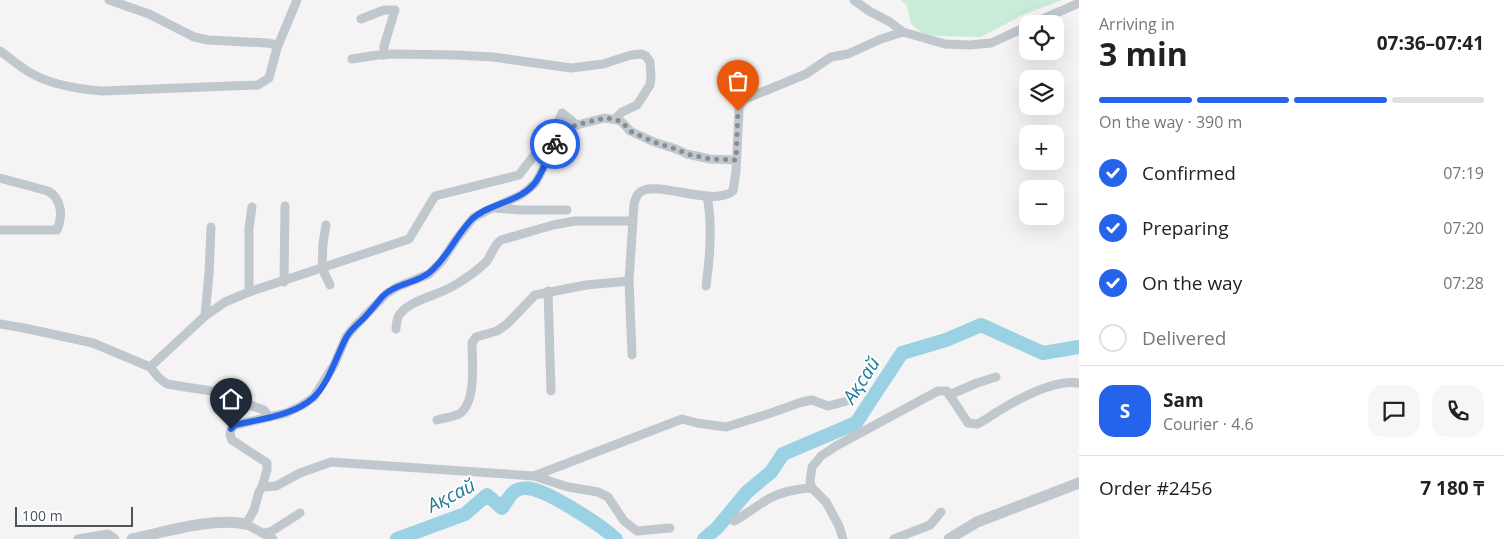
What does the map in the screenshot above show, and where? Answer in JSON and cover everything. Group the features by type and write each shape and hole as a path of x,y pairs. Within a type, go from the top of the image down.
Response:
{"street":[{"path":"109,0 149,14 194,37 208,40 278,45"},
{"path":"0,51 30,73 55,83 82,90 102,91 258,85 269,78 278,45 297,0"},
{"path":"854,0 903,32 945,44 970,45 991,43 1019,30"},
{"path":"1052,15 1079,3"},
{"path":"361,19 384,10 395,10 384,46 384,54"},
{"path":"632,355 629,281 632,221 636,196 641,191 662,190 719,197 728,195 733,191 736,179 739,106 744,99 806,74 831,57 848,54 880,39 903,32"},
{"path":"352,59 384,54 476,56 570,68 603,64 631,55 641,54 646,56 650,62 650,85 637,105 622,112 615,119"},
{"path":"150,367 205,316 225,302 409,239 435,196 519,175 557,125 562,113 576,125"},
{"path":"246,524 254,510 262,487 267,470 266,463 232,440 230,435 231,429 235,425 286,413 314,397 334,365 346,337 356,325 386,294 397,287 429,274 442,261 473,218 521,195 536,182 555,145 568,129 604,118 615,119 623,123 630,131 687,154 716,160 736,160"},
{"path":"0,178 54,194 61,213 57,230 0,230"},
{"path":"706,286 710,231 710,212 707,196"},
{"path":"284,282 285,206"},
{"path":"250,292 249,228 252,207"},
{"path":"492,208 567,210"},
{"path":"396,329 398,318 404,309 445,291 466,278 486,261 496,244 501,240 553,224 575,220 632,221"},
{"path":"326,225 322,268 330,285"},
{"path":"205,316 210,274 211,227"},
{"path":"437,420 460,414 467,406 472,387 472,343 476,337 497,331 513,319 535,295 586,285 629,281"},
{"path":"548,291 551,391"},
{"path":"0,324 92,343 150,367 167,384 211,391 264,410 268,417"},
{"path":"950,395 977,382 996,377"},
{"path":"843,539 826,502 812,488 810,482 812,467 821,456 836,446 938,391 947,391 968,423 977,424 1030,394 1060,383 1079,383"},
{"path":"534,476 682,419 726,427 802,402 812,400 828,406 847,401"},
{"path":"262,487 276,486 300,473 331,462 534,476 568,487 598,492 608,497 624,521 637,531 670,528"},
{"path":"949,539 977,522 1079,483"},
{"path":"734,521 775,496 791,490 812,488"},
{"path":"894,539 930,525 941,512"},
{"path":"265,533 300,513"},
{"path":"132,539 218,522 234,521 246,524 273,539"},
{"path":"78,539 108,534 115,539"}],"green space":[{"path":"900,0 1062,0 1019,15 981,37 937,36 923,33 911,24 907,5"}],"waterway":[{"name":"Ақсай","path":"704,539 717,528 747,492 771,472 783,454 856,423 902,353 946,340 981,325 1043,353 1079,347"},
{"name":"Ақсай","path":"397,539 465,514 487,495 502,508 515,491 527,488 563,503 588,518 616,539"}],"way so far":[{"path":"555,144 568,129 604,118 618,120 630,131 687,154 710,159 736,160 738,111"}],"route":[{"path":"231,429 235,425 286,413 314,397 334,365 346,337 356,325 386,294 397,287 429,274 442,261 473,218 521,195 530,188 536,182 555,144"}]}
